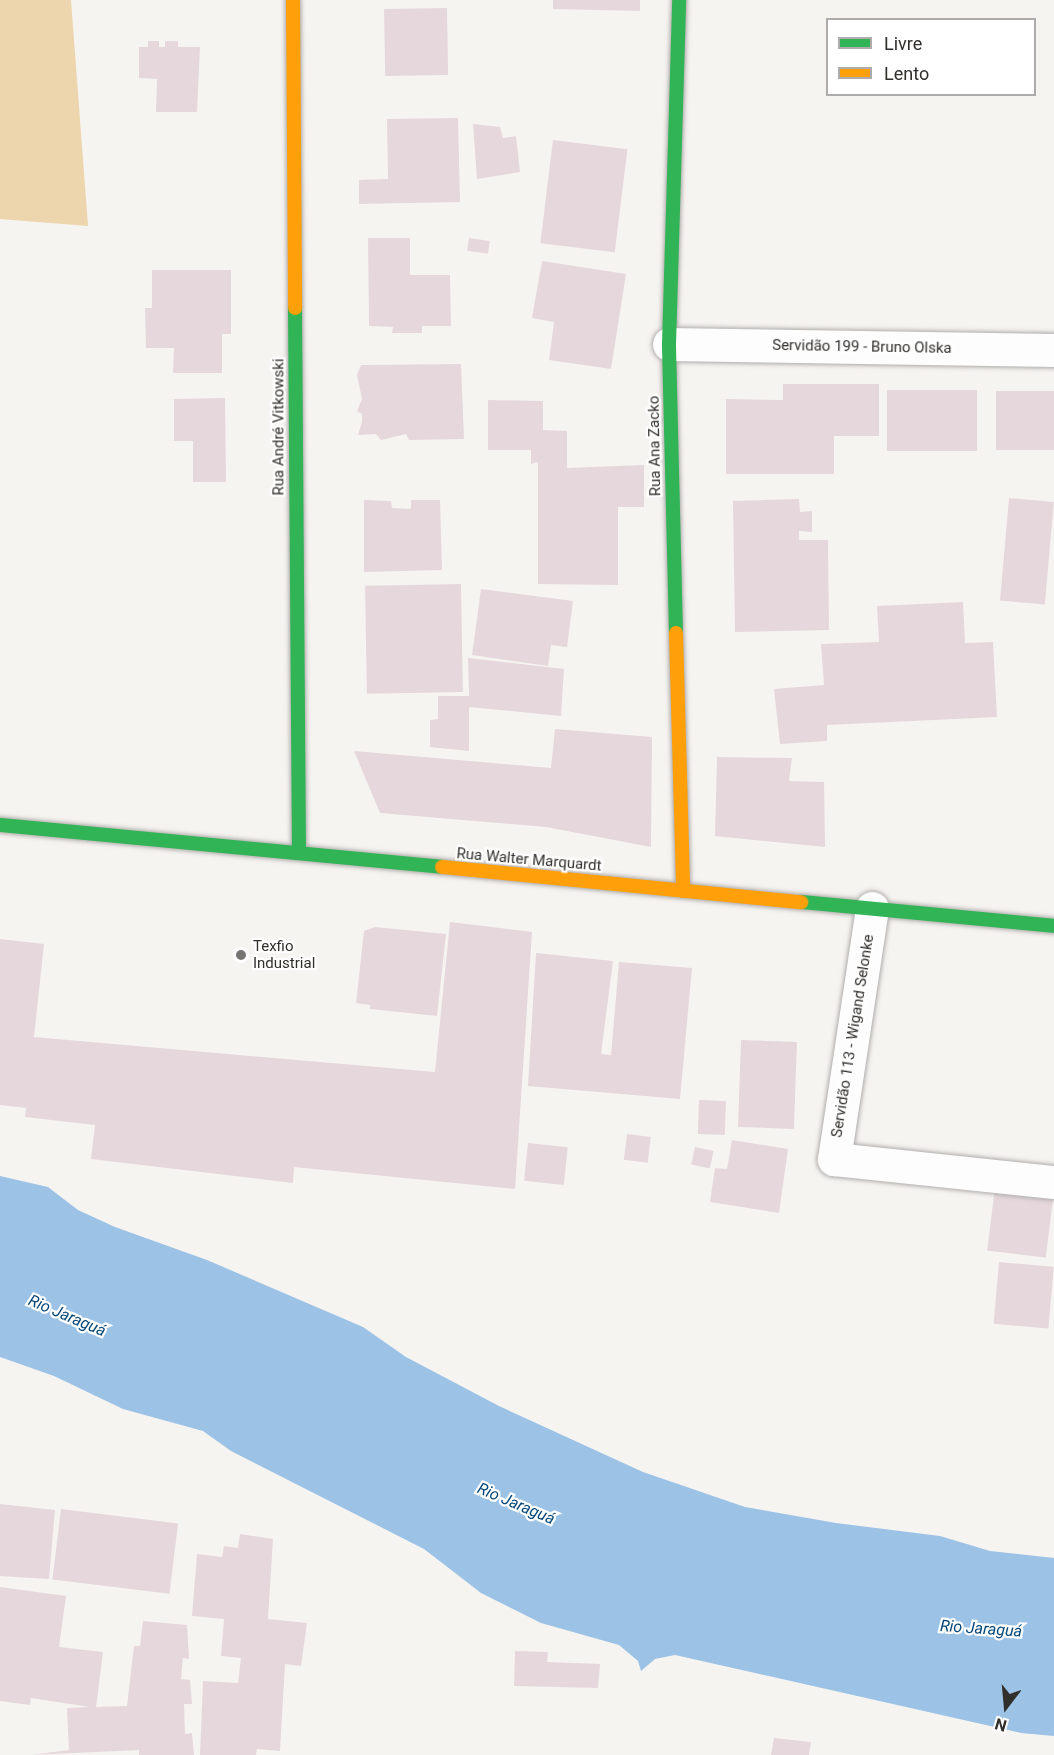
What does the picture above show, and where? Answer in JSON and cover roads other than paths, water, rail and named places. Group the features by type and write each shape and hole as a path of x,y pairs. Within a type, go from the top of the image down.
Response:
{"street":[{"name":"Rua André Vitkowski","path":"293,0 299,854"},
{"name":"Rua Ana Zacko","path":"679,0 669,344 683,891"},
{"name":"Servidão 199 - Bruno Olska","path":"669,344 1054,350"},
{"name":"Rua Walter Marquardt","path":"0,825 1054,926"},
{"name":"Servidão 113 - Wigand Selonke","path":"872,908 834,1160 1054,1182"}],"water":[{"name":"Rio Jaraguá","path":"0,1176 48,1187 78,1210 115,1227 207,1260 363,1327 406,1357 499,1406 643,1472 745,1507 836,1523 940,1536 990,1551 1054,1558 1054,1736 1021,1733 675,1655 655,1659 641,1671 638,1661 619,1645 541,1623 481,1593 424,1549 231,1451 203,1431 123,1409 54,1376 0,1357"}],"place":[{"name":"Texfio Industrial","path":"241,955"}]}
